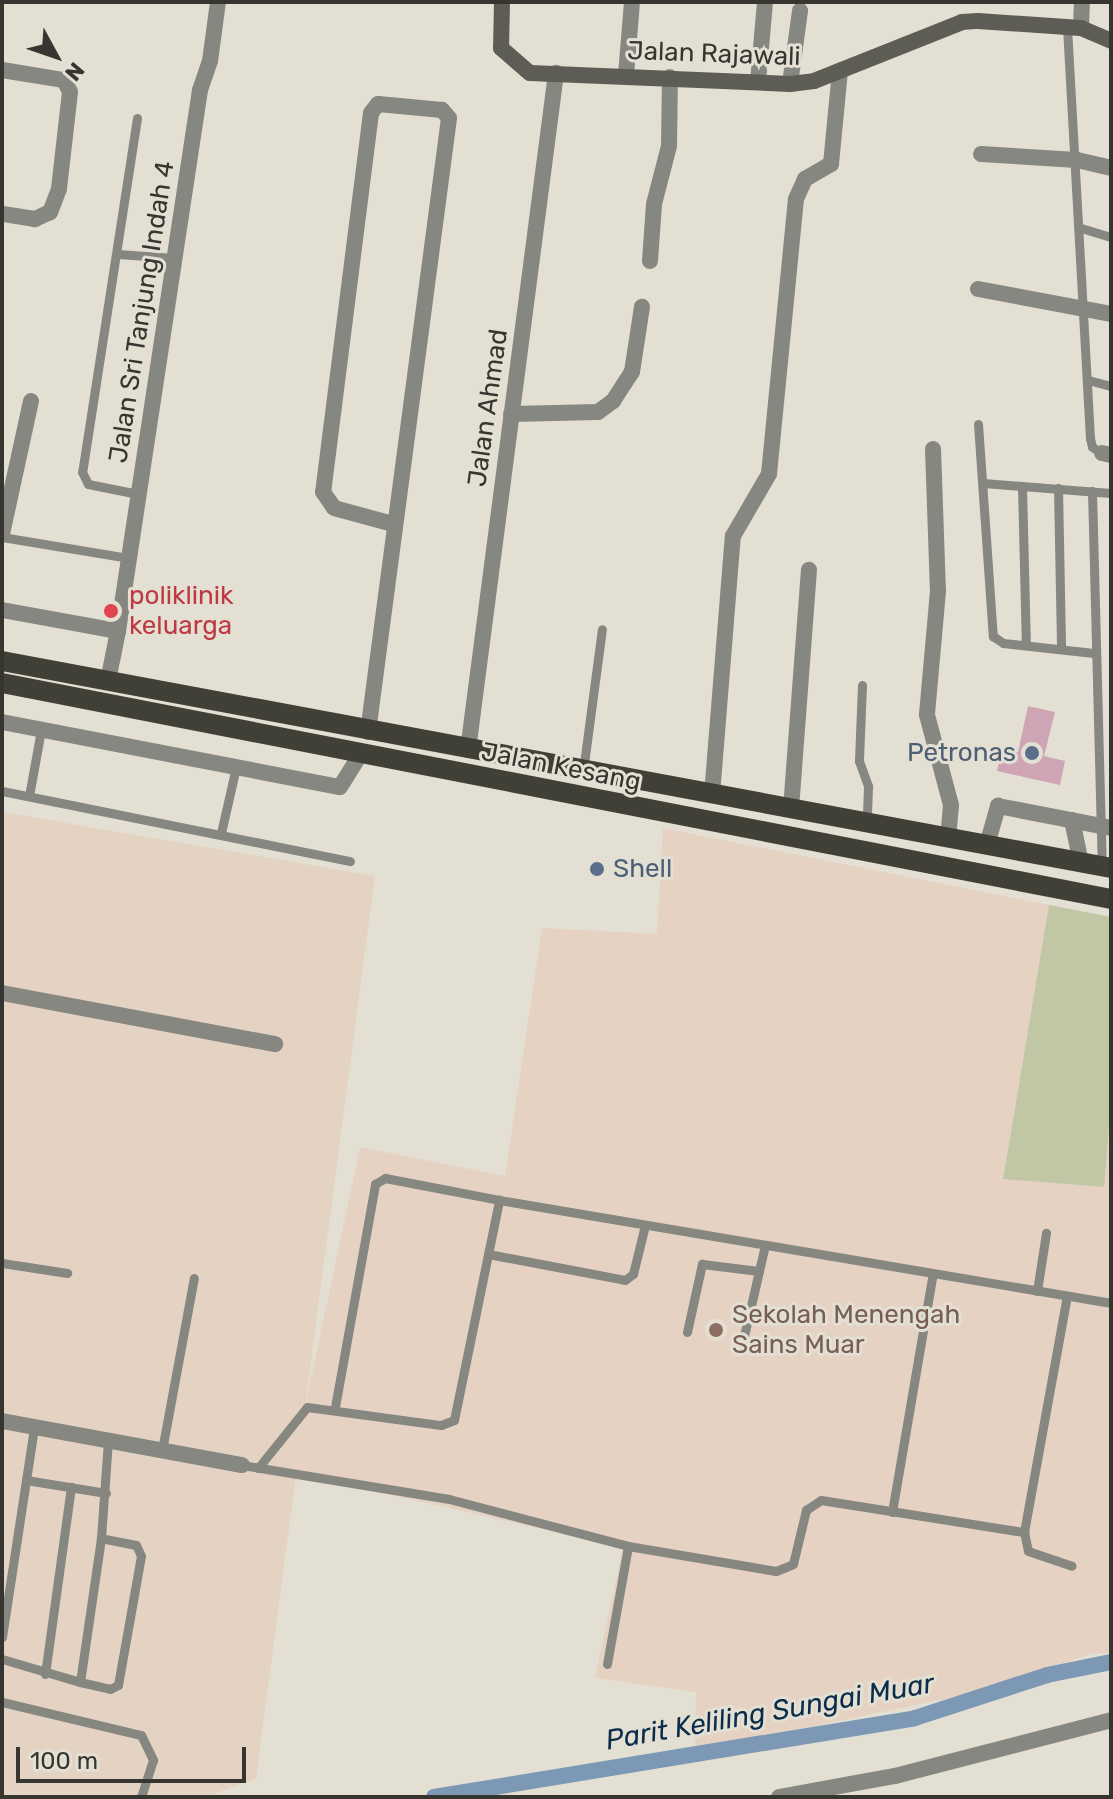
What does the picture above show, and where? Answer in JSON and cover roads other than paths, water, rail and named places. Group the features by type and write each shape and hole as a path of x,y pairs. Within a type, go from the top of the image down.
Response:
{"main road":[{"name":"Jalan Kesang","path":"2,661 1106,868"},
{"name":"Jalan Kesang","path":"2,683 357,763 1111,899"}],"street":[{"name":"Jalan Sri Tanjung Indah 4","path":"108,681 174,258 218,2"},
{"name":"Jalan Rajawali","path":"502,2 498,37 507,57 530,73 790,84 840,70 962,22 1074,28 1111,41"},
{"path":"626,75 632,2"},
{"path":"758,82 765,2"},
{"path":"1074,28 1082,2"},
{"path":"790,84 800,11"},
{"path":"2,70 64,80 70,92 68,124 50,212 35,219 2,214"},
{"path":"712,795 733,536 767,481 796,199 805,179 831,164 840,70"},
{"name":"Jalan Ahmad","path":"468,750 556,73"},
{"path":"650,261 654,204 669,146 670,77"},
{"path":"368,732 393,524 449,118 442,110 378,104 371,113 323,492 334,508 393,524"},
{"path":"981,154 1077,160 1111,168"},
{"path":"978,289 1111,314"},
{"path":"511,414 598,412 613,401 632,372 642,307"},
{"path":"2,535 31,401"},
{"path":"933,449 938,591 927,715 951,805 948,838"},
{"path":"791,809 809,570"},
{"path":"2,610 118,631"},
{"path":"2,722 340,787 357,763"},
{"path":"987,845 998,806 1107,827"},
{"path":"1072,820 1081,863"},
{"path":"2,993 275,1044"},
{"path":"2,1421 250,1466"},
{"path":"779,1797 895,1776 1111,1720"}],"lane":[{"path":"1074,28 1083,308 1092,447 1106,454"},
{"path":"137,118 83,481 138,494"},
{"path":"1081,228 1111,237"},
{"path":"118,254 174,258"},
{"path":"1088,380 1111,386"},
{"path":"978,424 990,626 1003,643 1093,653"},
{"path":"983,483 1111,493"},
{"path":"1022,486 1026,645"},
{"path":"1058,488 1061,649"},
{"path":"1092,491 1093,653 1107,827 1106,868"},
{"path":"2,535 129,558"},
{"path":"583,771 602,629"},
{"path":"862,685 859,761 868,786 867,823"},
{"path":"29,796 41,730"},
{"path":"221,833 236,767"},
{"path":"2,791 350,861"},
{"path":"335,1407 375,1184 385,1178 765,1246 1111,1303"},
{"path":"250,1466 300,1411 335,1407 441,1425 454,1420 499,1200"},
{"path":"488,1254 625,1280 633,1274 645,1225"},
{"path":"1037,1291 1046,1233"},
{"path":"741,1349 765,1246"},
{"path":"2,1263 67,1273"},
{"path":"687,1332 702,1264 759,1271"},
{"path":"892,1512 933,1273"},
{"path":"162,1450 194,1278"},
{"path":"1067,1296 1024,1532 1028,1551 1072,1566"},
{"path":"2,1637 34,1427"},
{"path":"80,1682 101,1538 108,1441"},
{"path":"250,1466 449,1499 628,1546 787,1570 812,1503 821,1500 1024,1532"},
{"path":"26,1480 106,1493"},
{"path":"45,1674 71,1487"},
{"path":"2,1659 45,1674 110,1689 118,1685 141,1556 136,1545 101,1538"},
{"path":"607,1664 628,1546"},
{"path":"2,1702 141,1735 150,1744 153,1760 141,1797"}],"waterway":[{"name":"Parit Keliling Sungai Muar","path":"434,1797 915,1718 1047,1675 1111,1662"}],"place":[{"name":"poliklinik keluarga","path":"111,611"},
{"name":"Petronas","path":"1032,753"},
{"name":"Shell","path":"597,869"},
{"name":"Sekolah Menengah Sains Muar","path":"716,1330"}]}
